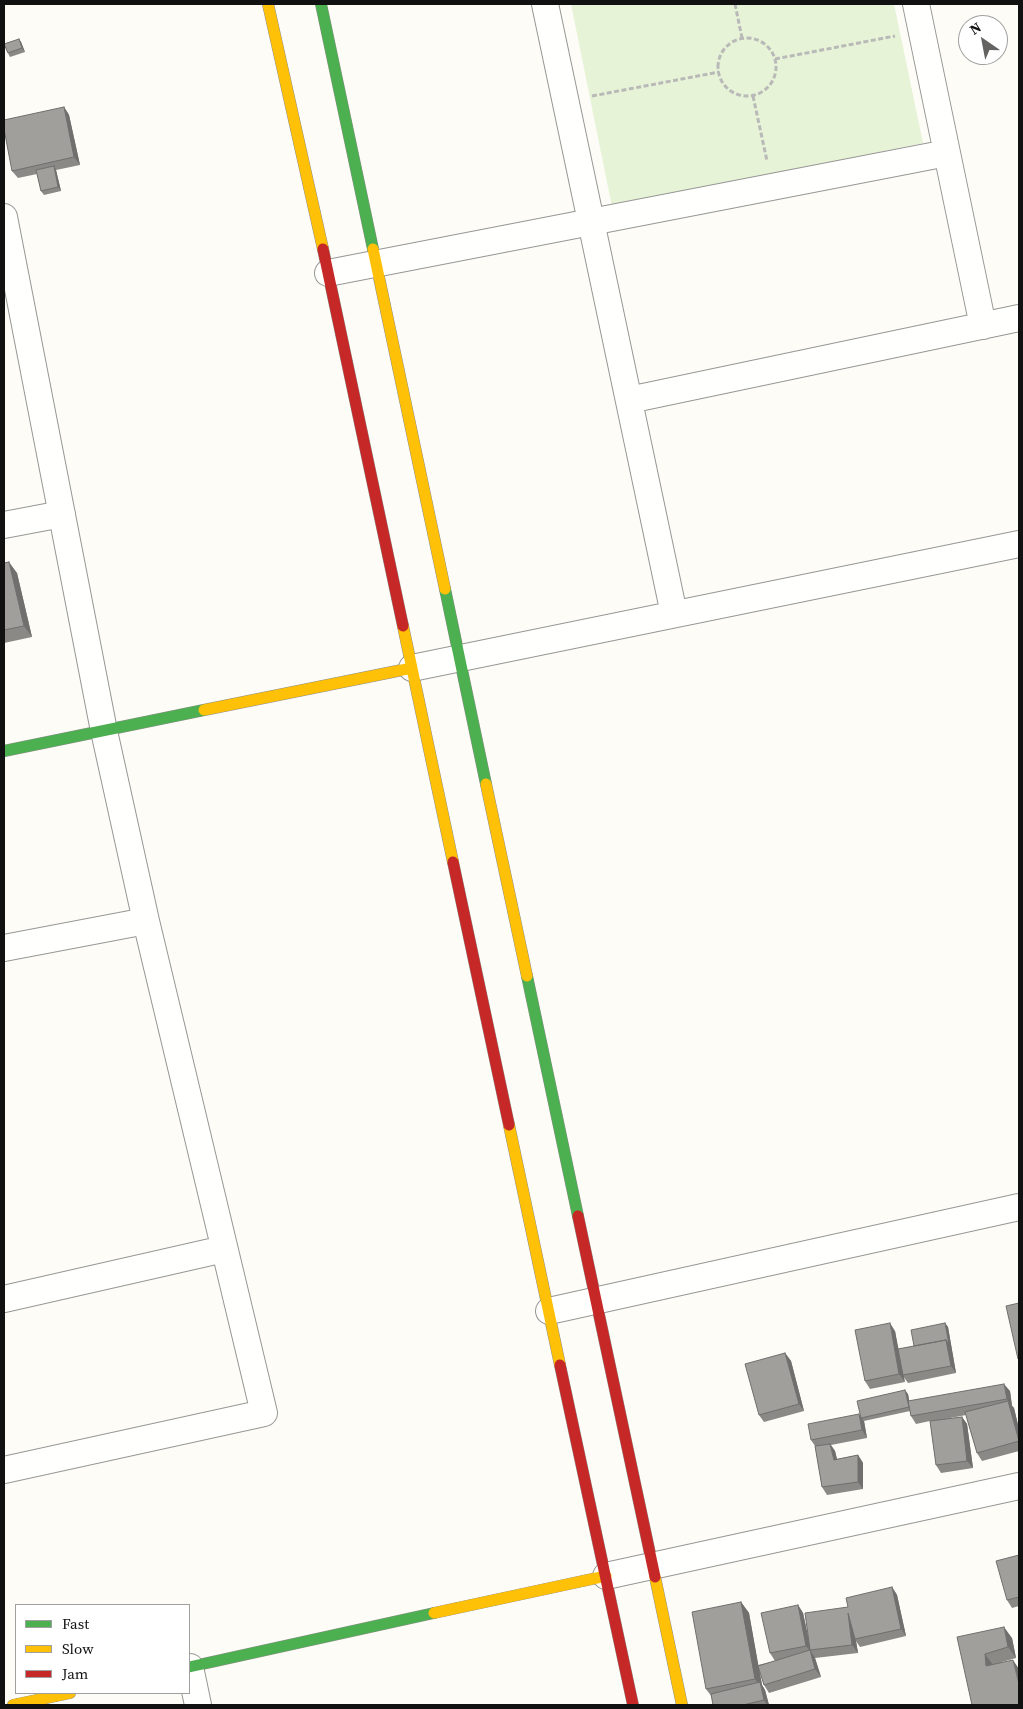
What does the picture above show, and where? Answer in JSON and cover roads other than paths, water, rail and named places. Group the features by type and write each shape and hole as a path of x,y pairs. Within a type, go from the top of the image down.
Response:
{"street":[{"path":"268,4 328,273 633,1705"},
{"path":"321,4 682,1705"},
{"path":"545,4 674,614"},
{"path":"916,4 983,326"},
{"path":"328,273 947,153"},
{"path":"4,217 104,731 146,921 264,1413 4,1470"},
{"path":"629,400 1019,318"},
{"path":"4,525 62,514"},
{"path":"4,751 1019,544"},
{"path":"4,948 146,921"},
{"path":"549,1311 1019,1207"},
{"path":"4,1299 224,1249"},
{"path":"190,1667 1019,1486"},
{"path":"190,1671 198,1705"},
{"path":"13,1705 65,1694"}]}
